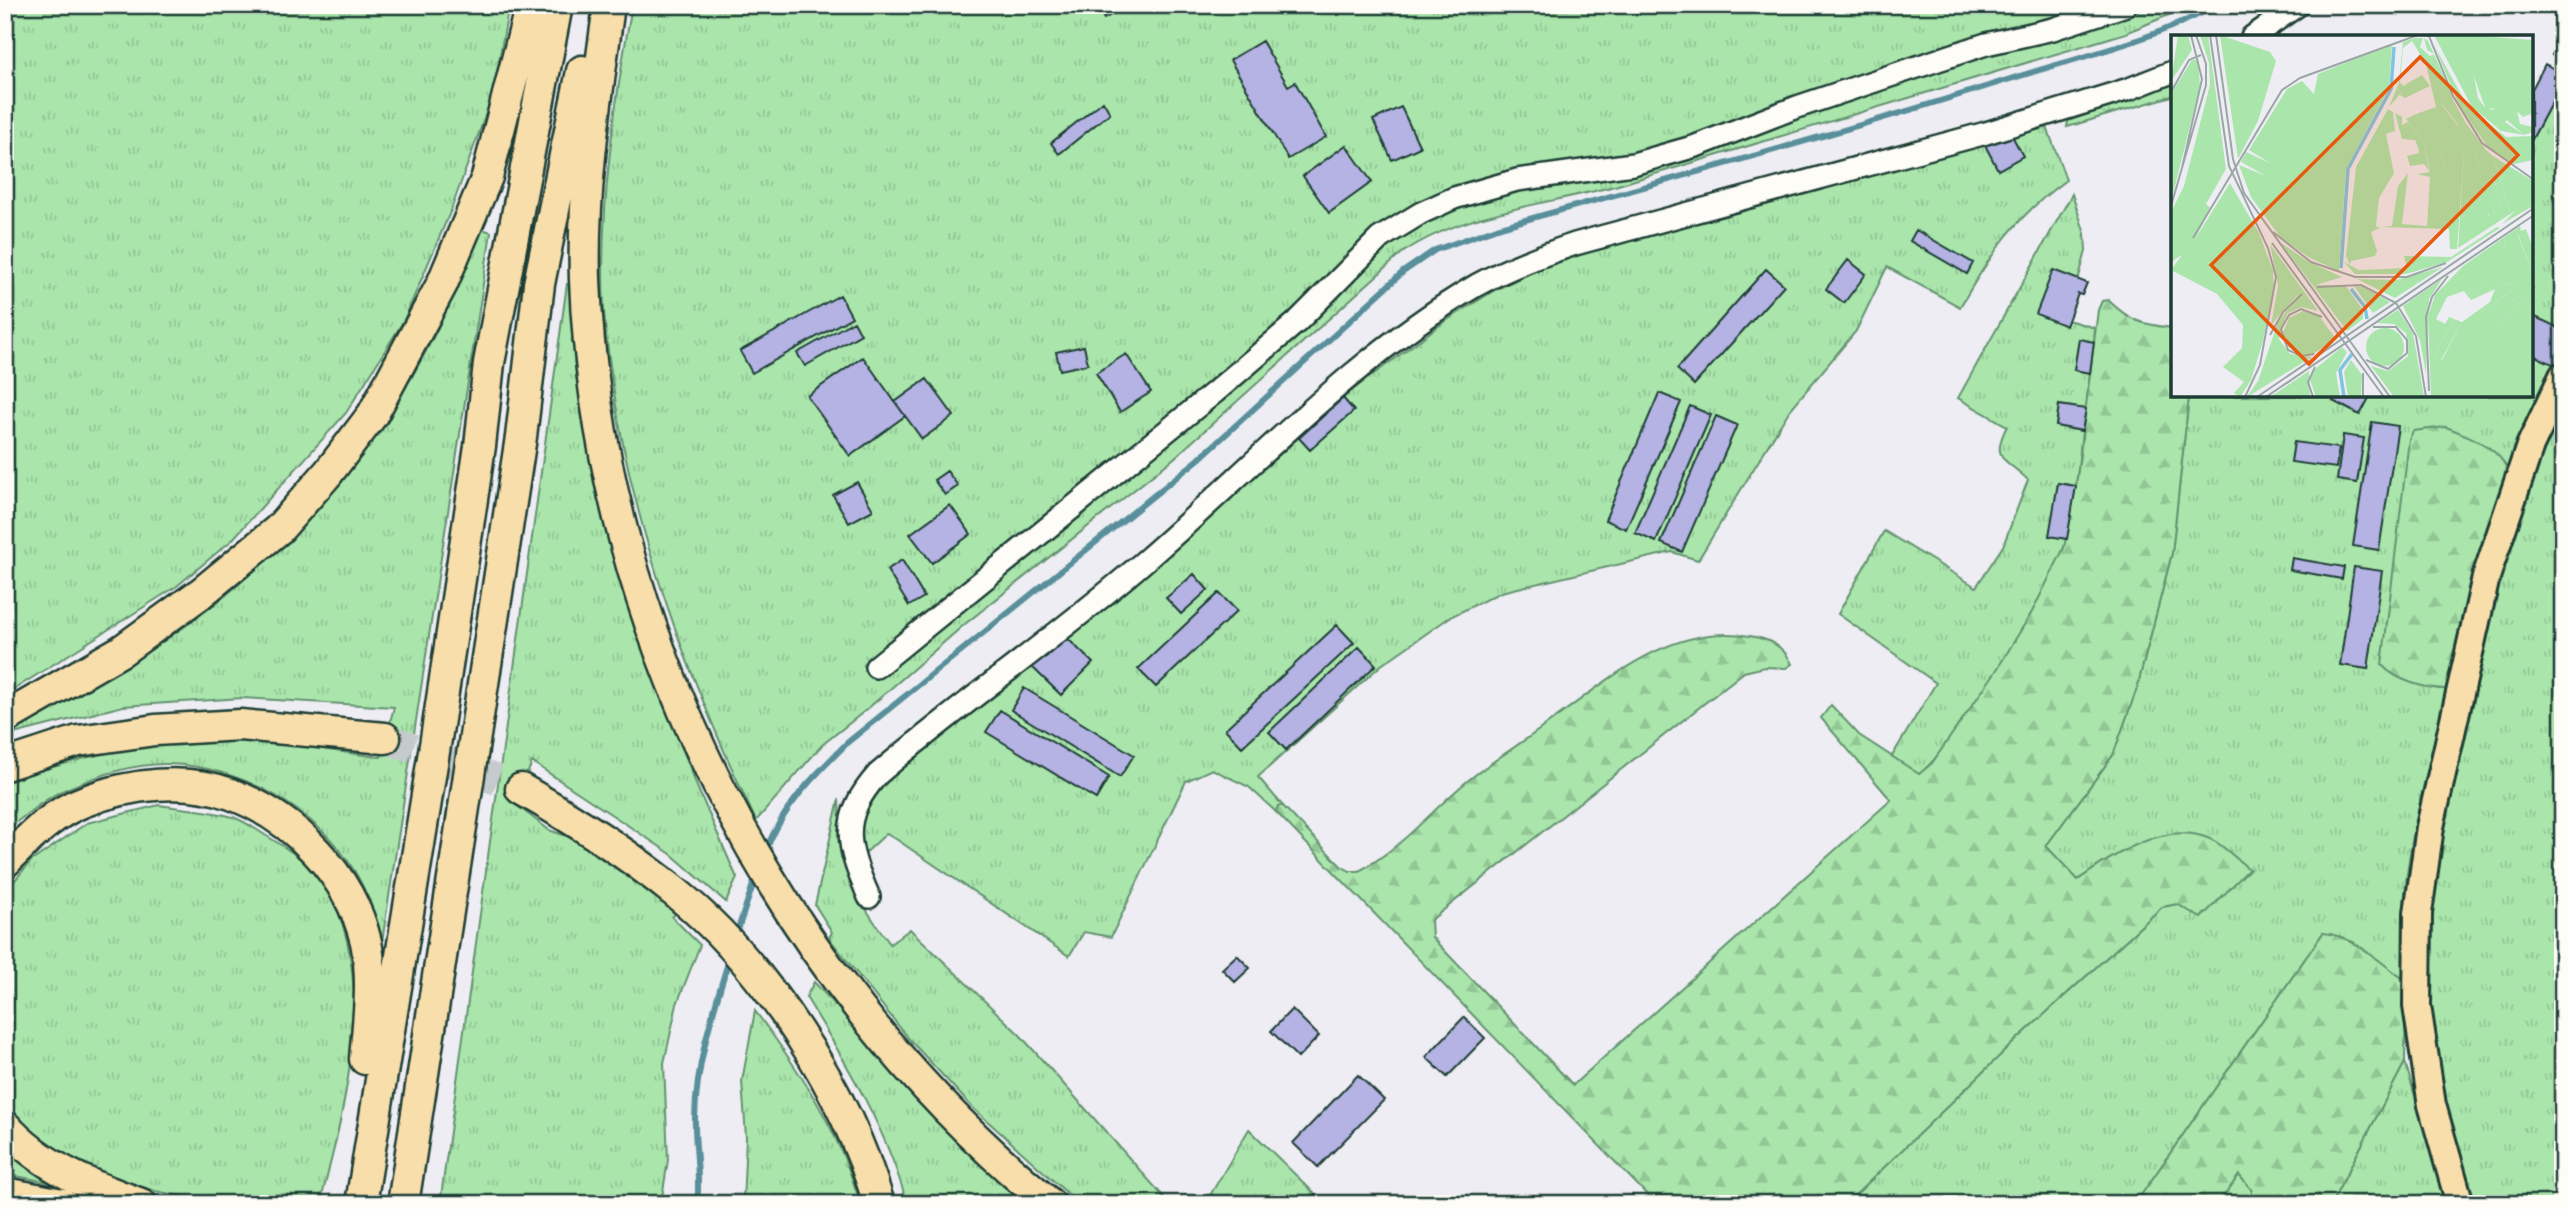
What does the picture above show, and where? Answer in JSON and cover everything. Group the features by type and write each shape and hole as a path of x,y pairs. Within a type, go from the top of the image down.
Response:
{"highway":[{"path":"5,718 121,651 250,553 287,519 328,473 373,414 442,284 482,189 531,5"},
{"path":"361,1203 438,726 491,350 557,5"},
{"path":"403,1204 521,437 539,284 596,5"},
{"path":"609,5 588,170 585,243 596,404 612,497 641,594 716,784 776,892 820,957 909,1069 975,1136 1050,1204"},
{"path":"5,765 79,741 155,730 240,725 385,738"},
{"path":"5,862 42,825 82,802 126,788 177,785 230,794 284,822 323,857 349,899 366,943 370,998 361,1203"},
{"path":"521,789 591,830 677,893 767,988 803,1039 839,1101 866,1159 879,1204"},
{"path":"5,1126 44,1163 141,1204"},
{"path":"5,1193 62,1204"}],"main road":[{"path":"2460,1204 2432,1105 2417,1006 2418,913 2430,827 2486,578 2530,446 2563,376"}],"street":[{"path":"876,667 1297,322 1380,238 1421,213 1454,198 1517,180 1633,164 1696,146 1797,107 1986,44 2053,29 2126,5"},
{"path":"2255,35 2298,5"},
{"path":"869,897 853,859 849,820 855,805 878,774 1145,561 1373,358 1429,316 1479,285 1532,259 1575,244 1986,133 2129,89 2171,72"}],"green space":[{"path":"5,5 509,5 493,94 451,210 404,320 346,413 232,540 177,586 5,695"},
{"path":"632,5 2192,5 2126,33 1618,185 1479,218 1426,239 1402,253 1173,459 965,624 822,745 756,821 709,715 667,606 634,494 612,379 604,311 606,196 619,81"},
{"path":"2563,81 2563,359 2509,475 2490,449 2438,689 2447,689 2421,797 2407,871 2403,944 2406,981 2353,942 2323,933 2135,1204 1846,1204 2014,1042 2162,907 2177,904 2193,911 2249,870 2103,863 2078,880 2046,846 2113,755 2137,688 2172,553 2189,397 2335,397 2333,401 2359,415 2369,397 2533,397 2533,137"},
{"path":"2171,84 2171,96 2067,127 2068,121"},
{"path":"2047,127 2066,180 2018,222 1982,270 1960,307 1887,267 1856,331 1789,411 1698,560 1672,552 1501,592 1450,617 1380,666 1258,777 1283,806 1278,806 1276,812 1249,787 1212,769 1186,781 1111,937 1084,932 1069,956 887,833 861,857 857,835 862,816 888,775 1115,600 1350,392 1441,324 1495,290 1539,269 1595,250"},
{"path":"2072,194 2085,234 2086,251 2066,325 2068,320 2095,328 2094,342 2079,340 2074,370 2090,373 2086,409 2059,405 2056,426 2082,431 2076,486 2058,483 2050,536 2067,539 2041,596 1981,698 1959,729 1919,775 1891,758 1936,683 1838,614 1884,531 1976,587 2003,546 2028,480 2002,457 2000,452 2007,426 1958,398"},
{"path":"482,229 491,232 382,942 363,887 330,839 283,800 256,785 227,774 169,764 114,772 55,795 5,831 5,783 67,763 132,747 198,739 231,739 381,757 394,707 242,698 123,706 6,736 173,635 225,596 302,524 370,441 408,383 439,326"},
{"path":"567,284 572,287 594,484 620,583 698,789 737,878 726,902 671,854 532,762 515,804 549,830 575,839 632,876 676,913 672,917 700,945 677,1004 664,1063 668,1160 661,1204 440,1204"},
{"path":"2108,300 2137,321 2171,328 2171,397 2189,397 2172,553 2137,688 2113,755 2046,846 2078,880 2123,851 2158,837 2175,834 2193,834 2210,839 2249,869 2201,918 2177,904 2162,907 2014,1042 1846,1204 1656,1204 1276,812 1278,806 1283,806 1341,866 1350,871 1359,871 1399,844 1477,773 1639,660 1692,638 1720,634 1757,637 1780,648 1792,664 1786,668 1765,667 1744,672 1431,920 1432,937 1573,1085 1891,800 1821,718 1831,705 1859,735 1919,774 1932,763 1996,671 2032,612 2064,548 2076,486 2098,310 2102,301"},
{"path":"2563,408 2563,510 2558,606 2563,704 2563,1204 2473,1204 2449,1126 2433,1048 2428,993 2430,911 2450,788 2503,568 2534,470"},
{"path":"2446,427 2475,439 2493,451 2506,466 2509,475 2479,554 2455,673 2447,689 2412,683 2395,676 2382,665 2409,440 2413,431"},
{"path":"839,799 842,843 850,877 865,908 890,944 910,929 1020,1035 1170,1204 1079,1204 972,1107 909,1039 829,938 832,932 815,905"},
{"path":"159,805 233,817 277,842 301,859 321,879 342,922 351,961 354,1002 352,1044 339,1126 320,1204 224,1204 155,1191 85,1169 31,1133 5,1103 5,892 30,862 87,823"},
{"path":"2323,933 2357,945 2406,981 2405,1062 2331,1204 2251,1204 2252,1190 2239,1175 2218,1204 2135,1204"},
{"path":"814,982 964,1146 1027,1204 907,1204 899,1176 877,1123 806,997"},
{"path":"755,1011 788,1056 817,1103 841,1151 860,1204 743,1204 746,1137 742,1081"},
{"path":"2405,1062 2432,1154 2451,1204 2331,1204"},
{"path":"1249,1129 1325,1204 1205,1204"},
{"path":"5,1145 58,1184 5,1174"},
{"path":"2239,1175 2252,1190 2251,1204 2218,1204"}],"building":[{"path":"1096,5 1121,5 1123,8 1104,19"},
{"path":"1333,5 1358,5 1338,15"},
{"path":"2563,35 2563,61 2552,55"},
{"path":"1262,41 1288,86 1295,82 1326,137 1288,159 1230,60"},
{"path":"2545,64 2563,74 2563,81 2533,137 2533,87"},
{"path":"1103,101 1110,113 1059,154 1051,143"},
{"path":"1401,107 1420,147 1392,160 1373,120"},
{"path":"2010,132 2023,156 1998,170 1985,145"},
{"path":"1346,145 1372,182 1329,213 1303,176"},
{"path":"1916,230 1973,263 1967,274 1910,241"},
{"path":"1848,260 1866,274 1844,303 1826,289"},
{"path":"1766,269 1784,285 1694,385 1677,369"},
{"path":"2053,270 2087,283 2082,295 2078,294 2066,326 2036,314"},
{"path":"840,295 852,317 752,373 740,351"},
{"path":"2533,316 2561,329 2563,325 2563,359 2559,367 2533,355"},
{"path":"854,321 861,334 805,366 797,353"},
{"path":"2079,339 2094,342 2090,373 2074,370"},
{"path":"1084,346 1088,364 1060,370 1056,352"},
{"path":"1126,354 1151,392 1120,412 1096,373"},
{"path":"863,357 905,416 850,456 807,396"},
{"path":"927,379 954,416 922,439 895,402"},
{"path":"1659,393 1681,402 1626,529 1605,520"},
{"path":"2335,397 2369,397 2360,415 2333,401"},
{"path":"1343,398 1354,411 1310,450 1299,438"},
{"path":"2059,405 2086,409 2082,431 2056,426"},
{"path":"1690,406 1711,415 1656,542 1635,533"},
{"path":"1716,416 1737,425 1682,552 1661,543"},
{"path":"2372,422 2398,426 2379,550 2353,546"},
{"path":"2343,435 2364,438 2357,483 2337,480"},
{"path":"2294,442 2339,448 2336,468 2291,462"},
{"path":"947,471 958,486 945,495 934,480"},
{"path":"857,482 873,510 849,523 833,495"},
{"path":"2058,483 2076,486 2067,539 2049,536"},
{"path":"950,505 971,534 932,563 910,534"},
{"path":"2292,558 2344,567 2342,579 2290,570"},
{"path":"902,560 924,597 909,606 887,570"},
{"path":"2354,567 2382,571 2368,669 2340,665"},
{"path":"1194,574 1208,590 1181,614 1166,598"},
{"path":"1219,593 1237,611 1156,687 1138,669"},
{"path":"1337,625 1354,643 1242,747 1225,729"},
{"path":"1066,637 1093,663 1061,695 1030,665 1043,653 1046,657"},
{"path":"1359,647 1376,665 1286,750 1269,732"},
{"path":"1024,688 1134,755 1120,777 1011,710"},
{"path":"1000,710 1109,777 1096,799 986,732"},
{"path":"1237,955 1250,968 1235,982 1222,969"},
{"path":"1292,1009 1319,1036 1298,1058 1271,1031"},
{"path":"1464,1017 1485,1038 1447,1077 1426,1057"},
{"path":"1358,1075 1384,1100 1318,1167 1293,1143"}],"waterway":[{"path":"766,850 791,805 848,742 1199,459 1403,272 1435,250 1497,228 1816,138 2114,48 2167,29 2217,5"},
{"path":"736,935 757,873"},
{"path":"697,1204 696,1097 707,1036 730,956"}],"tunnel":[{"path":"385,738 521,789"}]}
